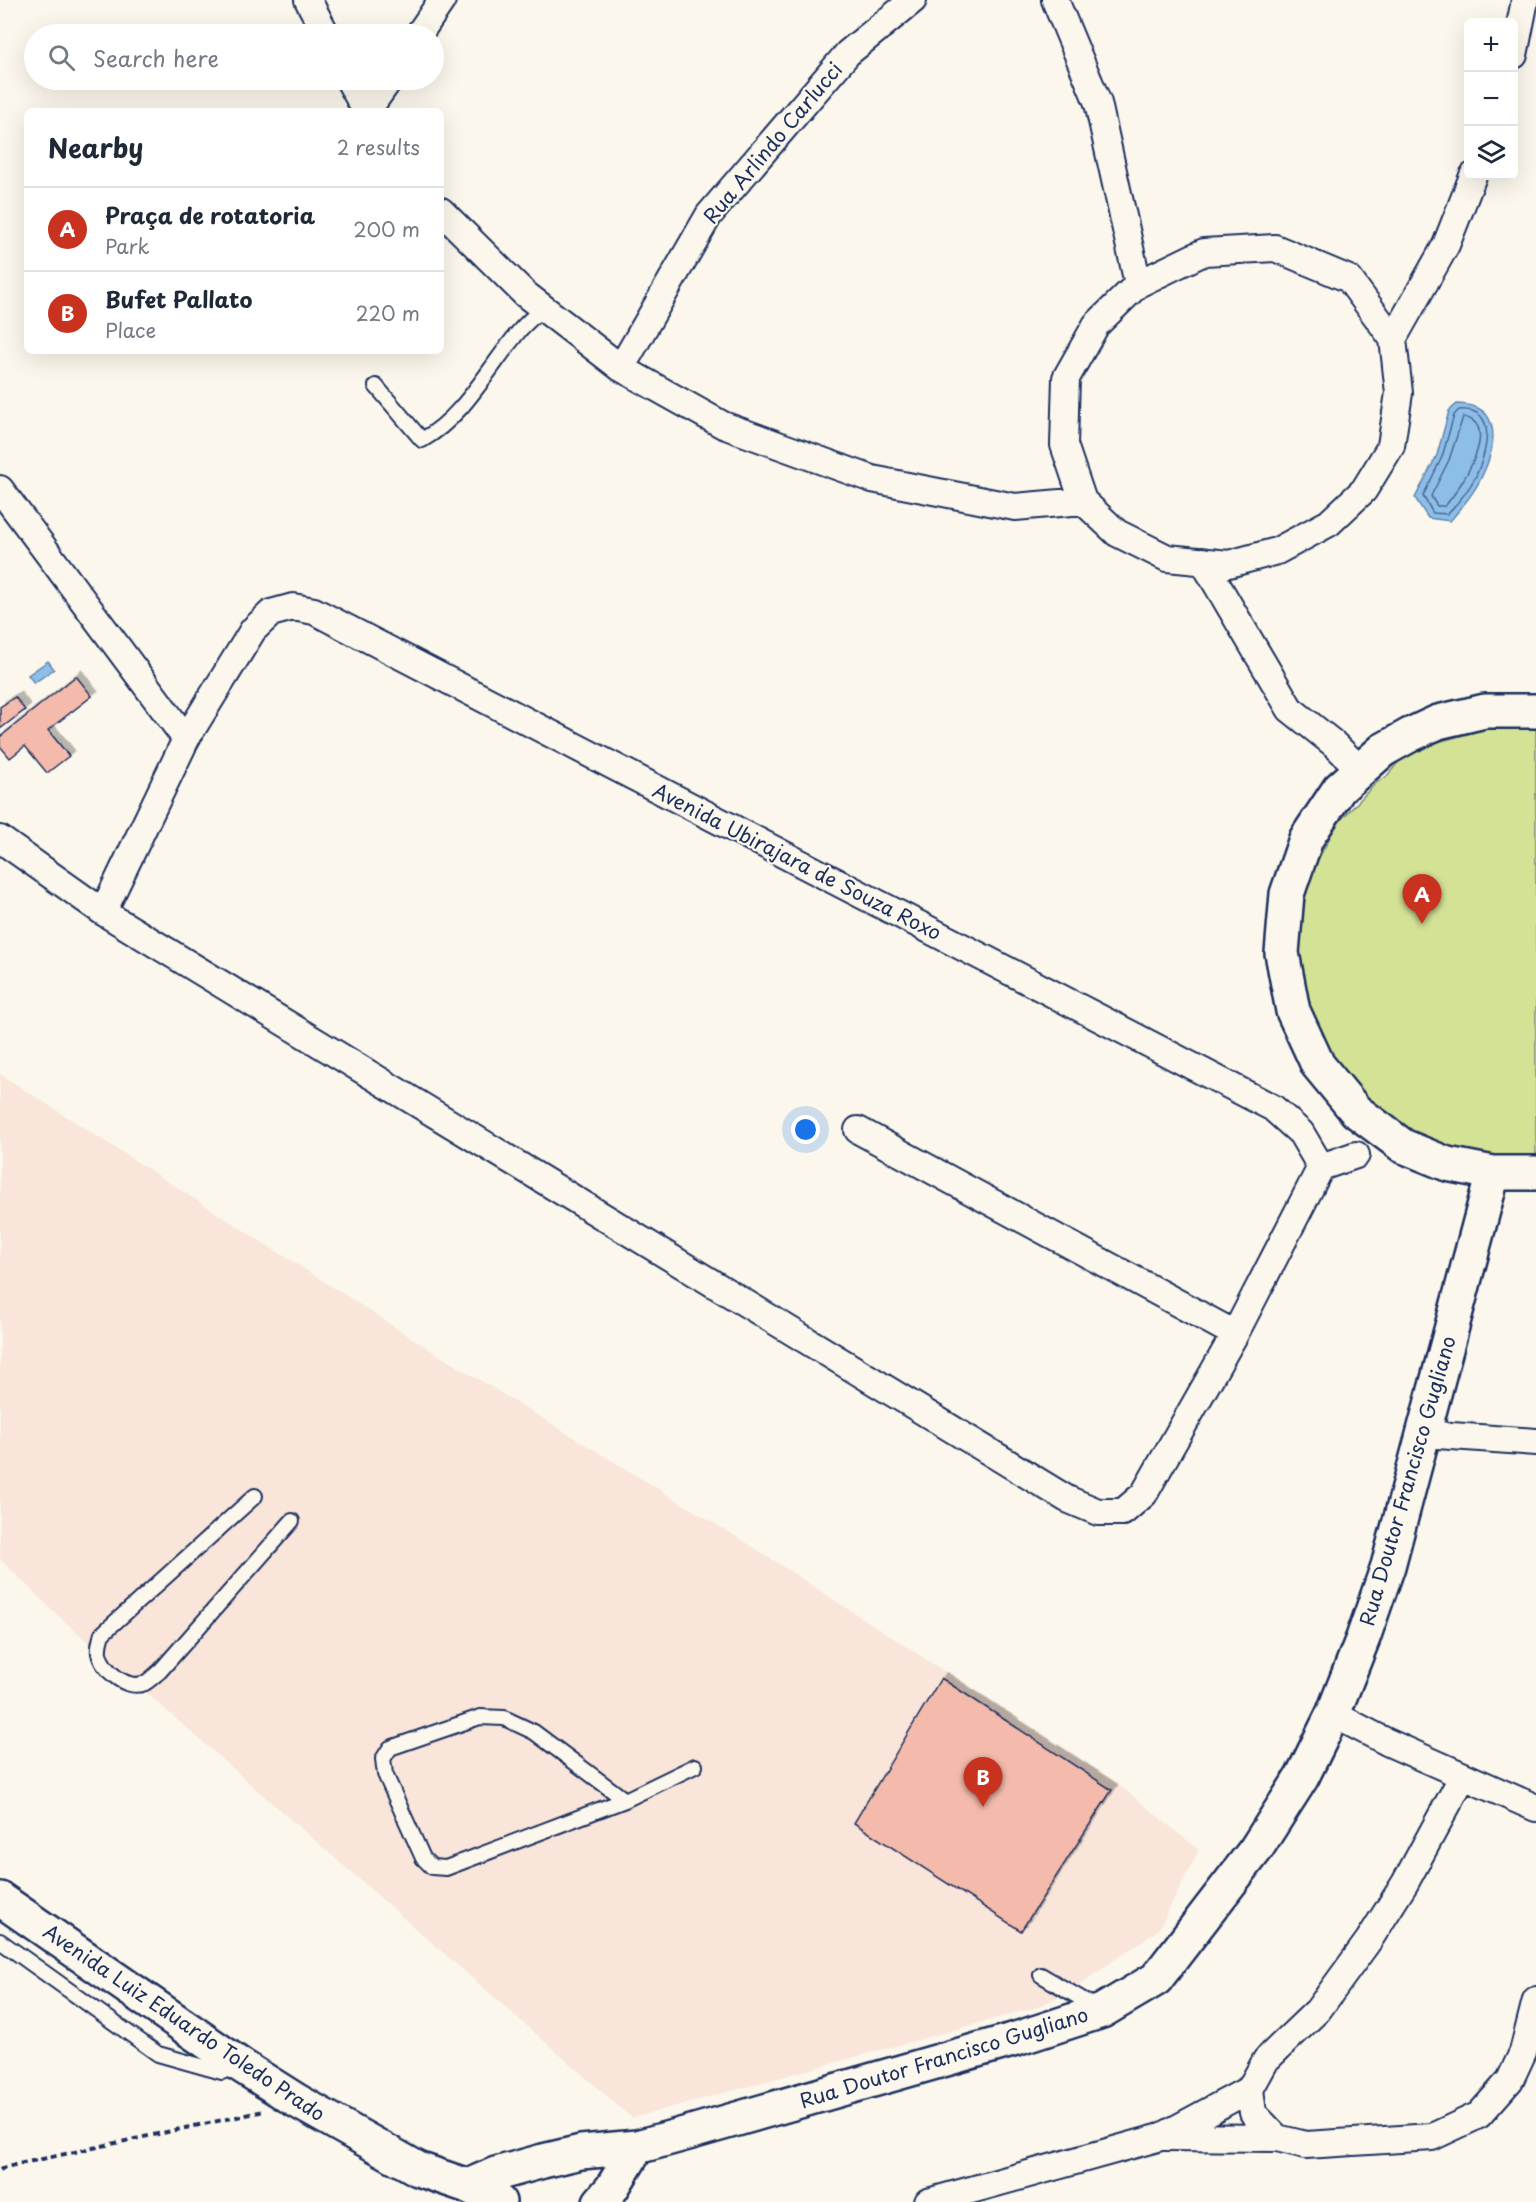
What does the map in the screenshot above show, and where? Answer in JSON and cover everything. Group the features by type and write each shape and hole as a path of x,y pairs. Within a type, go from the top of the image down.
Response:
{"main road":[{"path":"1536,711 1485,711 1438,722 1383,750 1339,789 1306,838 1287,894 1282,953 1293,1011 1318,1065 1356,1111 1403,1146 1447,1164 1493,1173 1536,1173"},
{"name":"Rua Doutor Francisco Gugliano","path":"637,2146 1016,2039 1102,2011 1156,1979 1256,1850 1302,1776 1333,1714 1388,1566 1493,1173"},
{"name":"Avenida Luiz Eduardo Toledo Prado","path":"0,1899 240,2065 297,2101 418,2169 468,2186 498,2202"},
{"path":"468,2186 496,2174 553,2158 581,2152 637,2146"},
{"path":"600,2202 612,2188 637,2146"}],"street":[{"path":"308,0 321,24"},
{"path":"426,24 442,0"},
{"name":"Rua Arlindo Carlucci","path":"621,368 709,215 848,53 913,0"},
{"path":"1055,0 1098,103 1138,284"},
{"path":"1518,35 1525,0"},
{"path":"354,90 364,108"},
{"path":"368,108 381,90"},
{"path":"1393,339 1446,245 1471,180"},
{"path":"444,214 525,294 621,368 723,425 872,479 1016,507 1083,501"},
{"path":"1275,248 1349,279 1393,339 1399,393 1391,446 1364,490 1329,523 1277,551 1229,564 1167,558 1117,532 1083,501 1064,445 1066,378 1096,324 1138,284 1204,252 1275,248"},
{"path":"0,489 186,739"},
{"path":"1203,561 1290,709 1334,744 1361,770"},
{"name":"Avenida Ubirajara de Souza Roxo","path":"103,912 186,739 253,630 271,613 293,607 314,611 1273,1108 1301,1133 1321,1167"},
{"path":"0,838 103,912 1066,1499 1098,1512 1123,1512 1144,1494 1235,1334 1321,1167 1356,1155"},
{"path":"858,1130 1235,1334"},
{"path":"1423,1434 1536,1442"},
{"path":"1333,1714 1387,1742 1536,1808"},
{"path":"928,2202 1161,2137 1250,2089 1266,2060 1318,2010 1370,1940 1463,1776"},
{"path":"1161,2137 1277,2138 1306,2145 1432,2137 1479,2115 1510,2080 1523,2052 1536,2000"},
{"path":"1250,2089 1253,2112 1277,2138"}],"lane":[{"path":"376,386 422,440 440,431 521,329 543,308"},
{"path":"255,1496 102,1634 98,1646 99,1655 117,1678 130,1685 144,1683 160,1671 292,1521"},
{"path":"625,1800 534,1732 504,1718 480,1717 390,1748 383,1759 385,1774 423,1858 432,1867 446,1868 625,1800 695,1766"},
{"path":"0,1941 158,2054 222,2072 240,2065"},
{"path":"1041,1976 1102,2011"}],"path":[{"path":"0,2170 5,2167 252,2114 297,2101"}],"shaded area":[{"path":"0,1074 432,1351 745,1542 1118,1784 1199,1850 1159,1929 1070,1991 1038,2007 632,2118 53,1611 0,1559"}],"green space":[{"path":"1516,721 1536,724 1536,1159 1491,1160 1437,1148 1388,1122 1346,1084 1317,1037 1300,983 1298,928 1311,873 1337,824 1375,784 1387,776 1408,750"}],"water":[{"path":"1457,404 1472,406 1483,412 1490,420 1493,430 1490,455 1474,491 1450,521 1428,518 1415,498 1437,455 1449,411"},
{"path":"48,661 54,669 34,683 28,675"}],"building":[{"path":"76,676 92,696 48,730 69,756 47,773 25,746 10,758 0,746 0,737"},
{"path":"15,697 25,710 0,729 0,707"},
{"path":"941,1678 1112,1790 1021,1931 854,1823"}],"place":[{"name":"Praça de rotatoria","path":"1422,924"},
{"name":"Bufet Pallato","path":"983,1807"}]}
